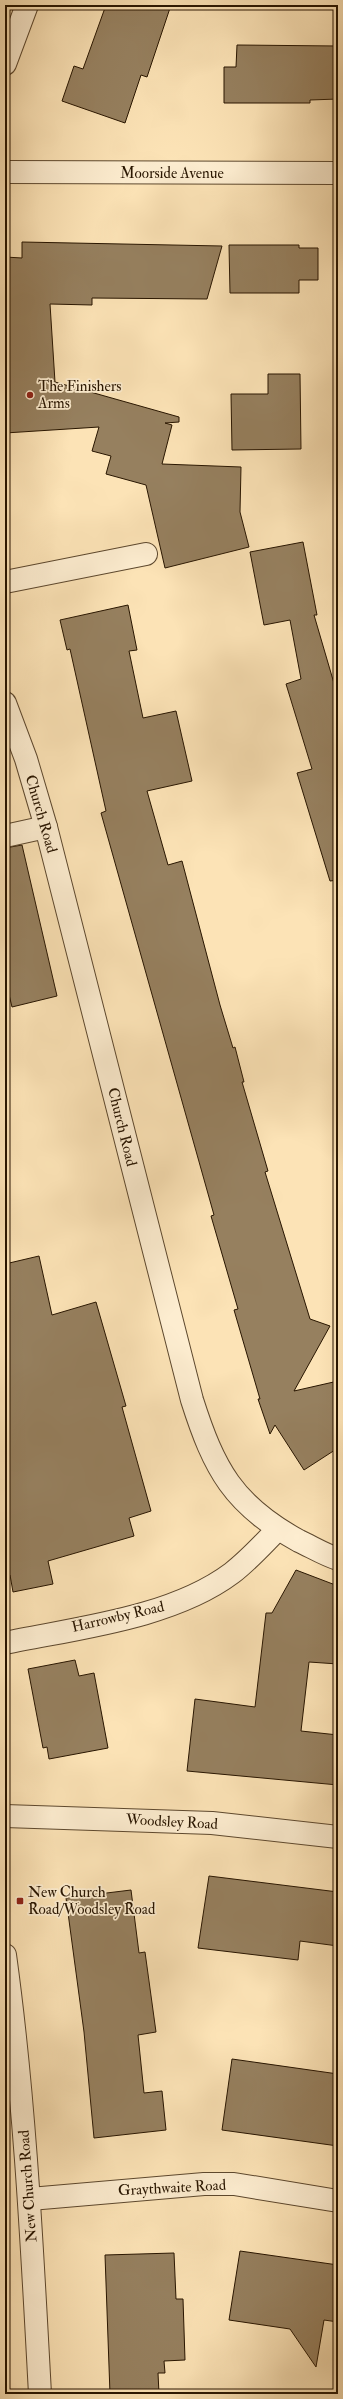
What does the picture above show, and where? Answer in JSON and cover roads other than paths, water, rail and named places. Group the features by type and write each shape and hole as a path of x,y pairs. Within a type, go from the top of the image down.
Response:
{"street":[{"path":"5,64 27,5"},
{"name":"Moorside Avenue","path":"5,172 338,173"},
{"path":"5,582 146,554"},
{"name":"Church Road","path":"5,702 26,759 46,827 192,1400 206,1443 225,1479 249,1507 278,1529 338,1559"},
{"path":"5,836 46,827"},
{"name":"Harrowby Road","path":"5,1643 153,1612 192,1596 231,1574 278,1529"},
{"name":"Woodsley Road","path":"5,1816 212,1823 338,1837"},
{"name":"New Church Road","path":"6,1964 30,2199 40,2394"},
{"name":"Graythwaite Road","path":"30,2199 204,2184 234,2184 338,2201"}],"place":[{"name":"The Finishers Arms","path":"30,395"},
{"name":"New Church Road/Woodsley Road","path":"20,1901"}]}
